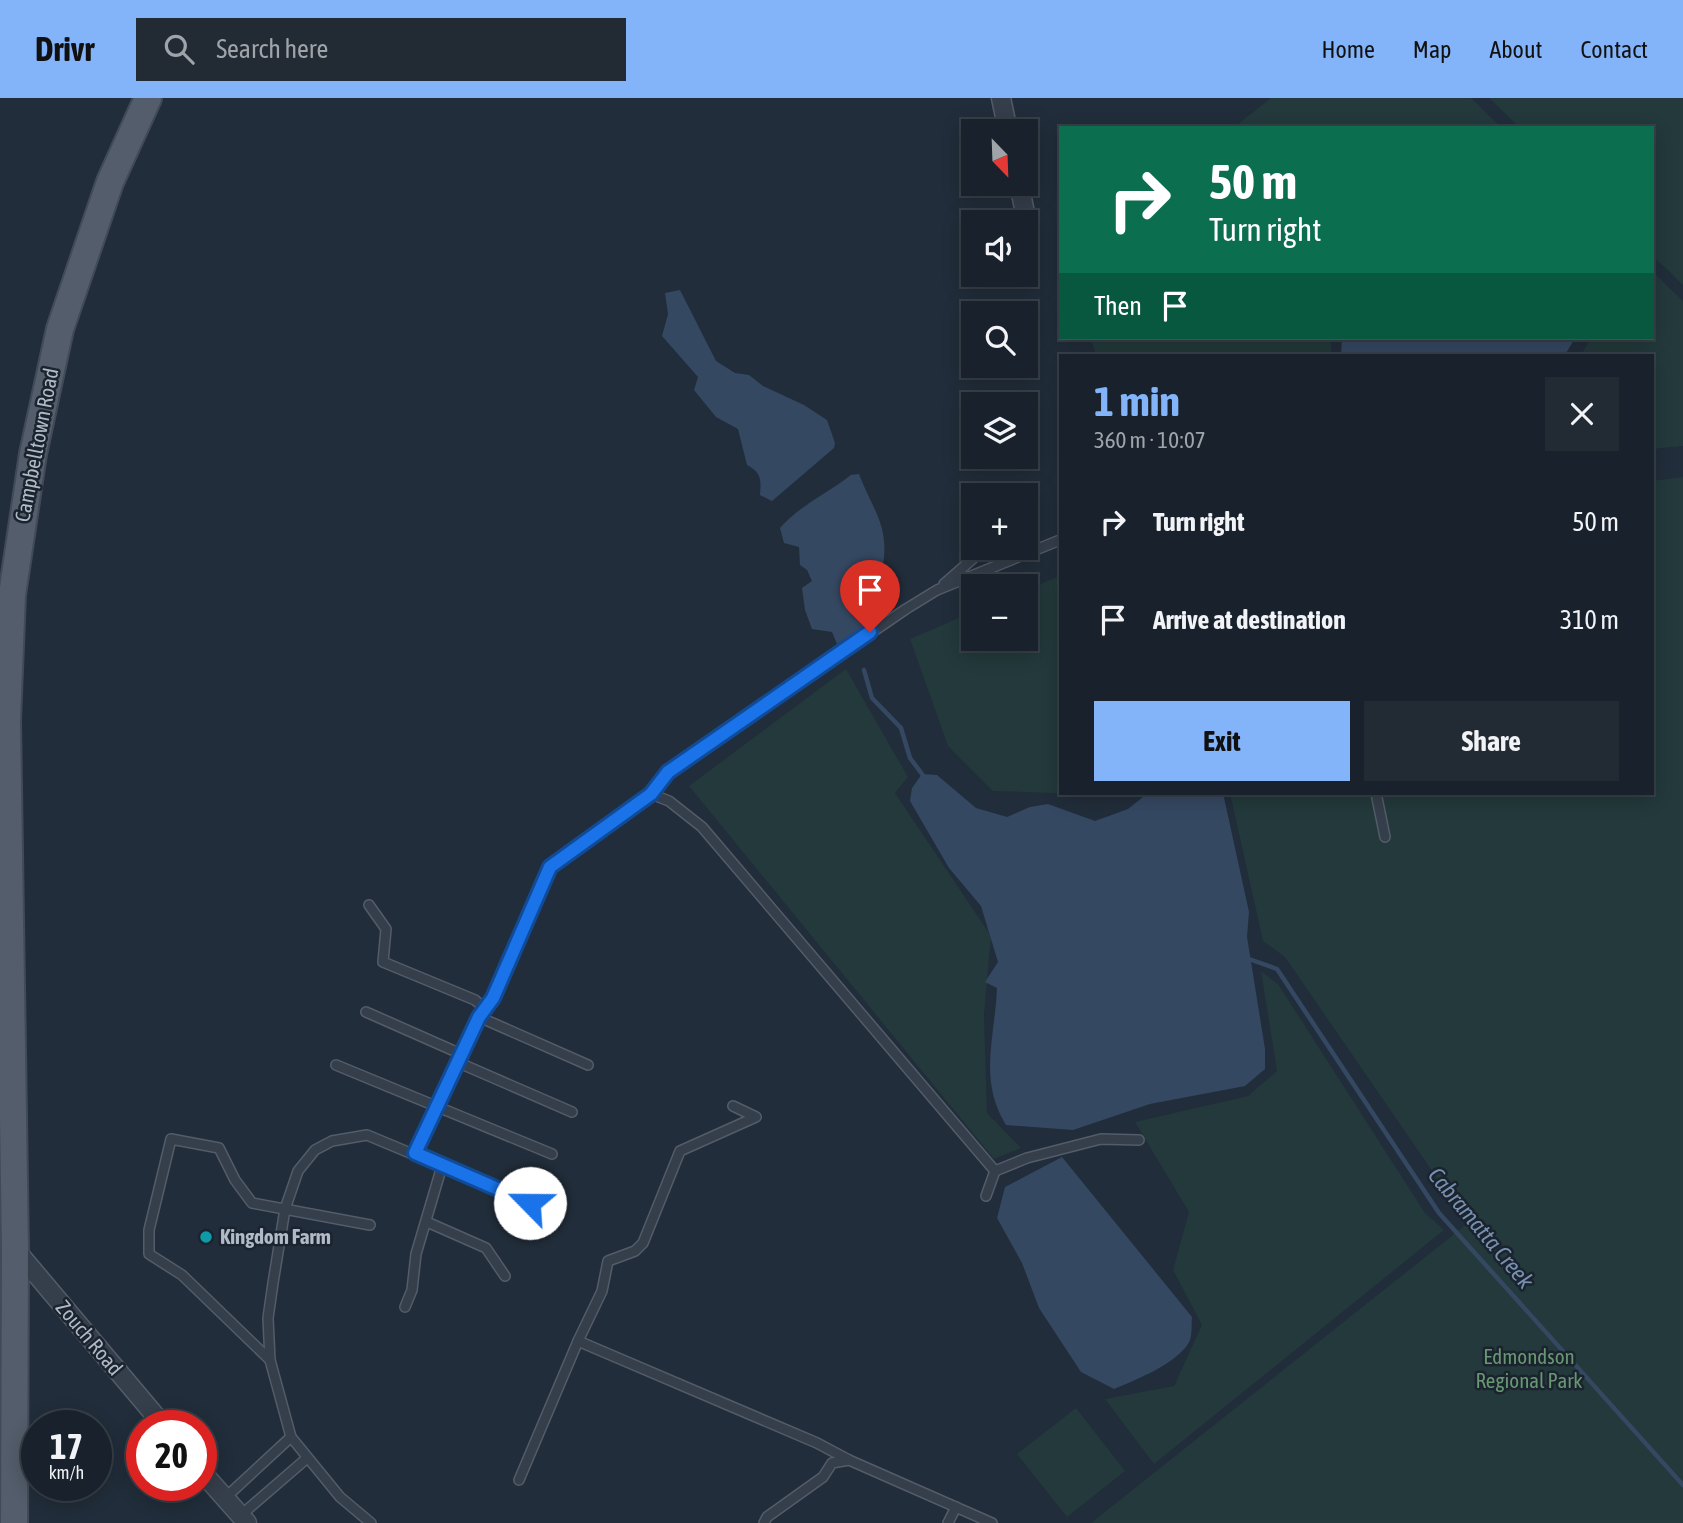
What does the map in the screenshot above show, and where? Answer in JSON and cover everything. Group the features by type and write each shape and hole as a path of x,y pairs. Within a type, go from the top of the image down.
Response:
{"main road":[{"name":"Campbelltown Road","path":"14,1523 15,1249 7,1192 7,720 12,595 33,454 60,329 110,181 148,98"}],"street":[{"path":"1001,98 1005,119"},
{"name":"Zouch Road","path":"15,1249 151,1410"},
{"path":"217,1489 244,1519"}],"lane":[{"path":"937,590 1059,540"},
{"path":"415,1153 459,1058 482,1013 493,998 550,867 651,794 668,772 834,656 937,590 971,560"},
{"path":"651,794 669,801 702,827 995,1171"},
{"path":"1376,795 1385,837"},
{"path":"369,905 386,929 383,962 475,1000 482,1013 588,1065"},
{"path":"366,1012 572,1112"},
{"path":"336,1065 552,1154"},
{"path":"519,1480 601,1291 608,1261 635,1251 643,1243 680,1151 756,1117 733,1106"},
{"path":"371,1523 340,1497 306,1459 291,1437 270,1360 268,1318 285,1209 298,1171 316,1150 332,1140 367,1135 530,1203"},
{"path":"270,1360 182,1275 149,1254 149,1230 171,1139 219,1148 235,1180 251,1202 370,1225"},
{"path":"986,1196 995,1171 1027,1158 1101,1139 1139,1140"},
{"path":"405,1307 412,1290 416,1254 442,1166"},
{"path":"427,1222 486,1248 505,1276"},
{"path":"578,1340 817,1443 849,1460 992,1523"},
{"path":"225,1498 291,1437"},
{"path":"244,1519 306,1459"},
{"path":"764,1523 767,1517 822,1478 832,1463 849,1460"},
{"path":"948,1523 956,1507"}],"green space":[{"path":"1271,98 1471,98 1500,126 1236,126"},
{"path":"1489,98 1683,98 1683,285 1654,257 1654,126 1518,126"},
{"path":"1654,273 1683,301 1683,446 1654,449 1654,354 1582,354 1590,340 1654,340"},
{"path":"1092,340 1330,340 1332,354 1096,354"},
{"name":"Edmondson Regional Park","path":"1683,477 1683,1523 1091,1523 1468,1223 1285,957 1263,941 1230,795 1654,795 1654,481"},
{"path":"1059,576 1059,793 993,791 948,746 910,639 961,617 961,651 1038,651 1038,585"},
{"path":"846,669 908,777 895,793 991,936 984,1015 987,1113 1021,1148 994,1159 689,786"},
{"path":"1261,971 1278,984 1425,1213 1444,1230 1154,1464 1105,1399 1174,1386 1202,1325 1173,1270 1189,1212 1135,1122 1248,1096 1277,1071"},
{"path":"1076,1408 1125,1471 1067,1517 1017,1454"}],"water":[{"path":"680,290 716,361 735,373 749,375 763,386 804,405 827,420 835,443 834,448 772,501 760,495 759,477 756,471 747,465 738,429 716,417 694,390 698,377 662,336 668,314 665,293"},
{"path":"1342,340 1574,340 1566,354 1341,354"},
{"path":"859,474 882,530 882,570 892,582 880,603 882,614 837,644 832,632 812,629 805,610 802,588 812,581 807,570 800,565 799,547 784,543 780,528 805,506 851,475"},
{"path":"922,774 937,775 976,808 1007,817 1030,807 1048,804 1095,821 1128,809 1146,795 1223,795 1249,912 1247,937 1265,1049 1265,1069 1245,1086 1150,1104 1073,1130 1006,1125 997,1108 990,1075 997,988 985,982 998,962 981,906 949,868 910,801 912,788"},
{"path":"1062,1157 1192,1317 1191,1338 1182,1351 1154,1371 1114,1389 1081,1372 1039,1308 1022,1263 997,1218 1005,1187"}],"waterway":[{"path":"864,670 872,698 901,728 910,758 922,774"},
{"name":"Cabramatta Creek","path":"1249,959 1277,969 1439,1213 1683,1485"}],"place":[{"name":"Kingdom Farm","path":"206,1237"}],"route":[{"path":"530,1203 415,1153 479,1017 493,998 550,867 629,807 651,794 668,772 870,632"}]}
